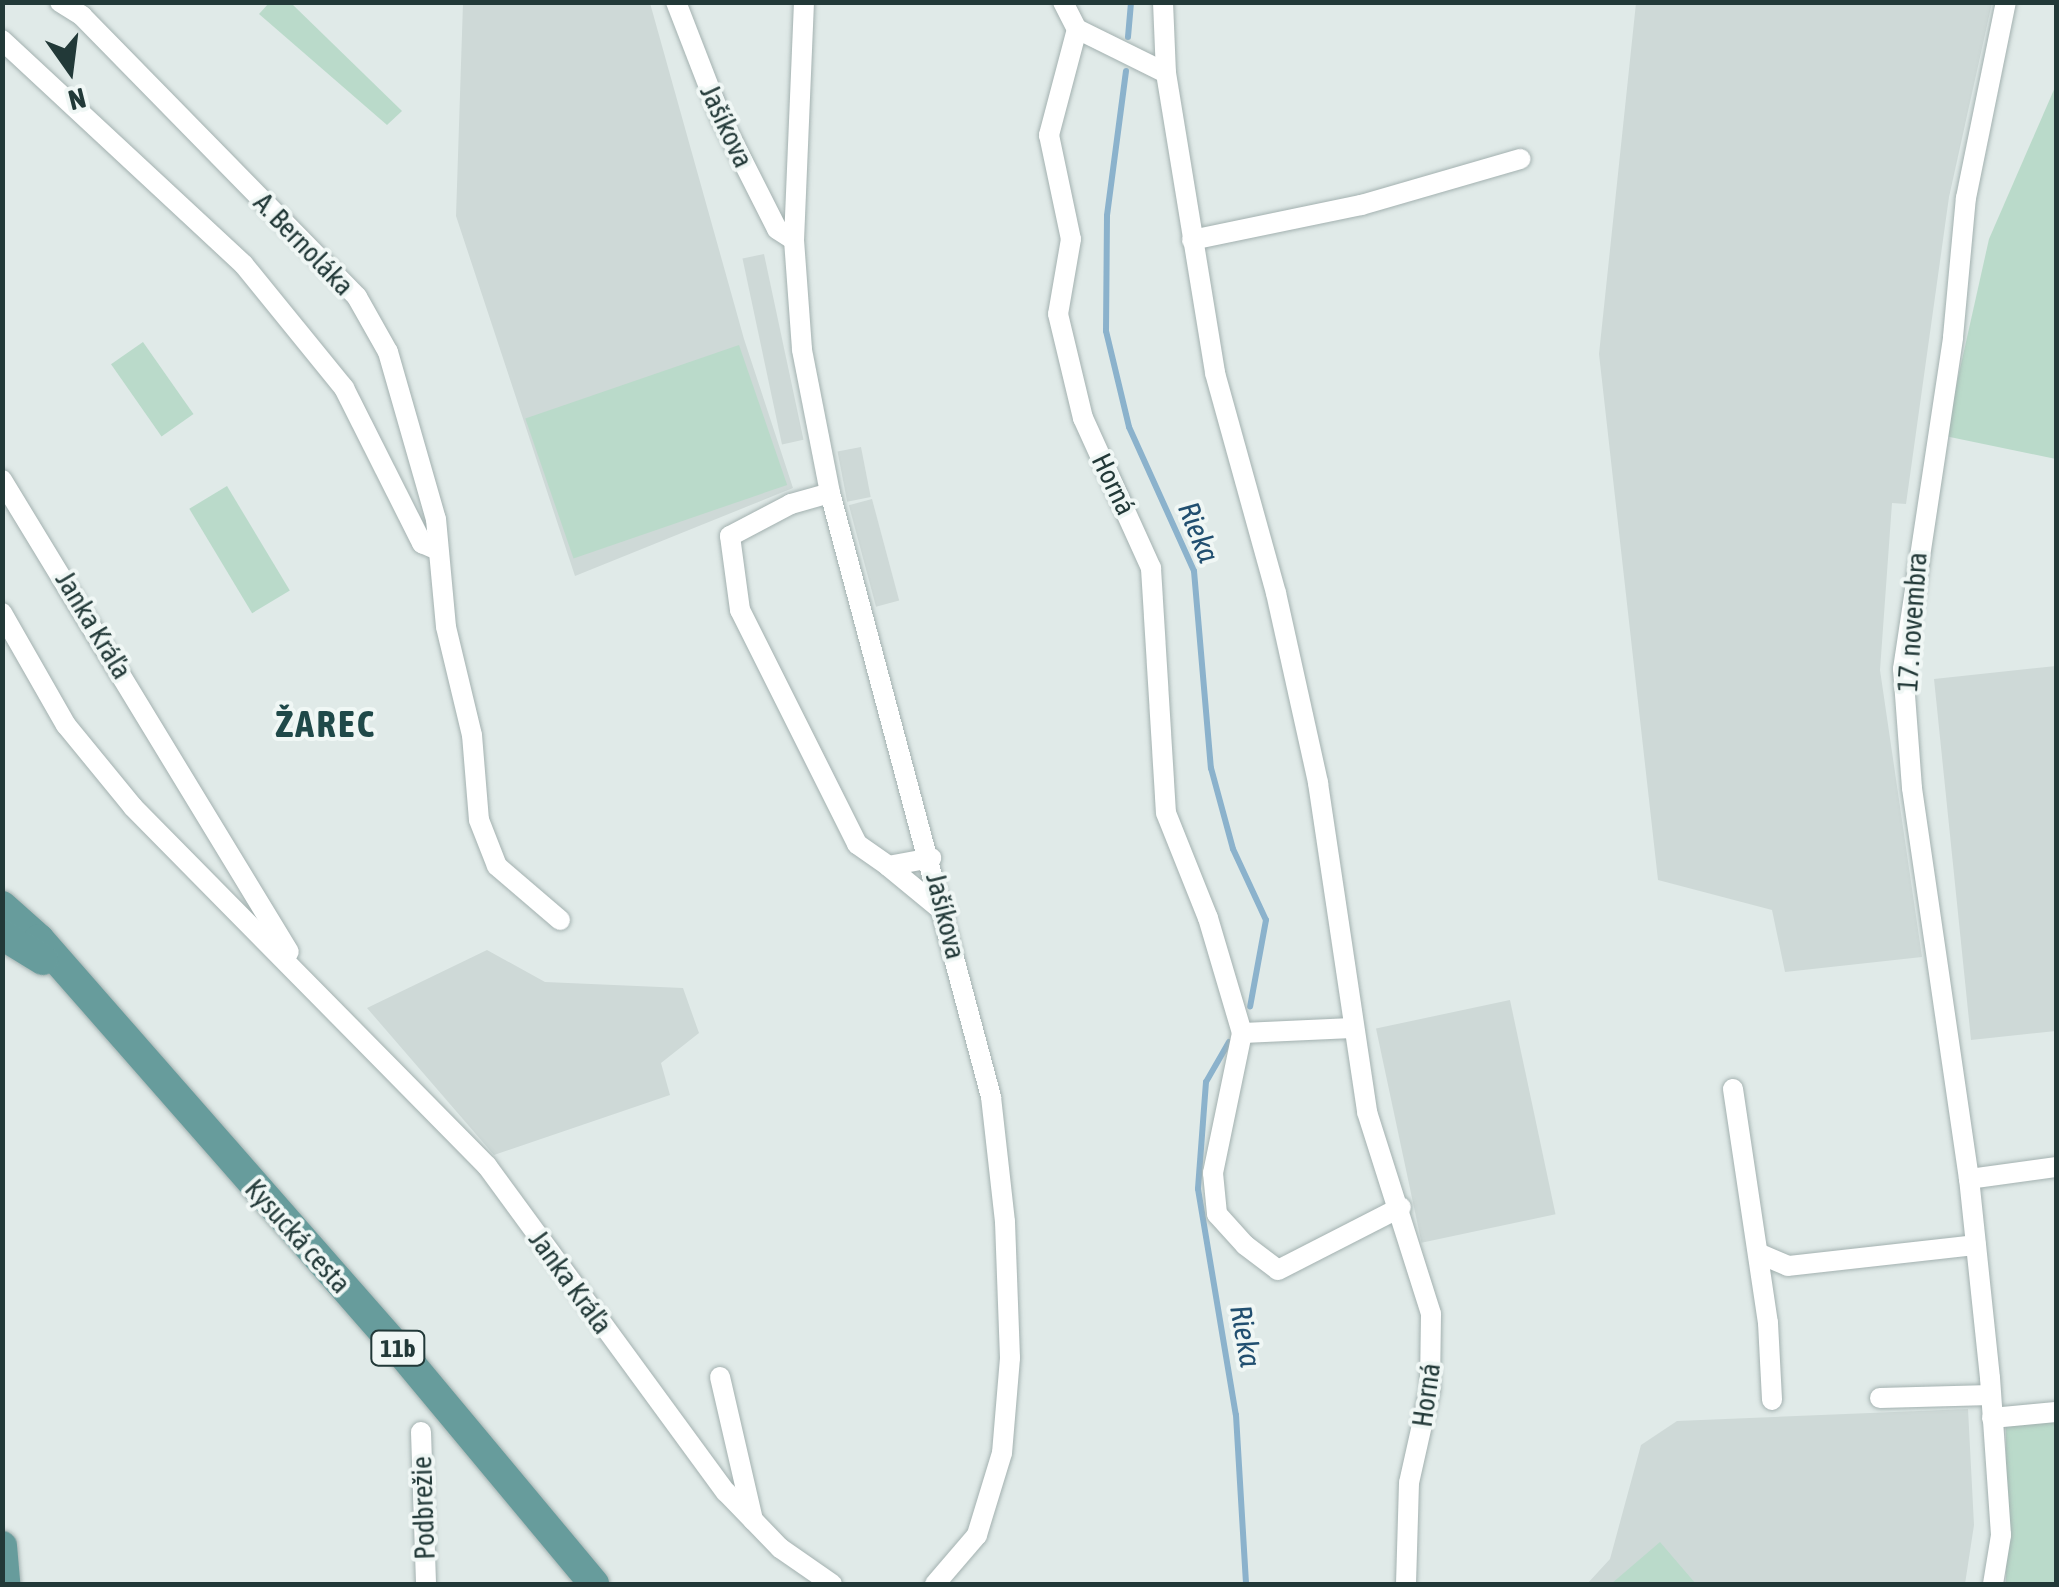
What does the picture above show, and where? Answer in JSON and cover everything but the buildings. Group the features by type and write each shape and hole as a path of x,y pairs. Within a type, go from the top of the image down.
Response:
{"main road":[{"name":"Kysucká cesta","path":"2,906 39,939 72,984 395,1345 594,1584"},
{"name":"Kysucká cesta","path":"2,935 72,984"},
{"path":"2,1546 6,1584"}],"street":[{"name":"A. Bernoláka","path":"60,2 82,16 356,297 388,352 436,519 446,627 472,735 479,820 497,866 560,920"},
{"name":"Jašíkova","path":"676,2 720,118 777,229 794,240"},
{"name":"Jašíkova","path":"804,2 794,240 802,350 830,493 931,858 991,1096 1004,1222 1010,1392 986,1515 965,1554 935,1584"},
{"path":"1063,2 1077,30 1166,73"},
{"name":"Horná","path":"1163,2 1166,73 1215,373 1276,593 1318,784 1367,1112 1424,1280 1433,1353 1409,1483 1406,1584"},
{"name":"17. novembra","path":"1993,1584 2000,1536 1991,1395 1969,1179 1912,788 1903,668 1954,337 1966,198 2006,2"},
{"name":"Horná","path":"1077,30 1049,135 1070,239 1058,314 1082,418 1150,568 1166,813 1208,918 1242,1033 1213,1173 1217,1214 1278,1270 1401,1208"},
{"name":"A. Bernoláka","path":"2,40 244,265 344,388 422,543 438,550"},
{"path":"1192,240 1361,205 1520,158"},
{"name":"Janka Kráľa","path":"2,480 306,979"},
{"path":"830,493 791,504 730,536 740,610 857,844 945,913"},
{"name":"Janka Kráľa","path":"2,613 66,725 123,795 486,1166 753,1522 832,1584"},
{"path":"888,866 931,858"},
{"path":"1242,1033 1353,1028"},
{"path":"1733,1089 1760,1254 1772,1400"},
{"path":"1969,1179 2056,1167"},
{"path":"1760,1254 1788,1266 1976,1245"},
{"path":"720,1376 753,1522"},
{"path":"1880,1398 1991,1395"},
{"path":"1992,1418 2056,1412"},
{"name":"Podbrežie","path":"421,1432 426,1584"}],"shaded area":[{"path":"463,3 650,3 744,339 793,488 575,576 456,216"},
{"path":"1636,3 1992,3 1949,197 1906,504 1892,503 1880,670 1922,957 1785,972 1772,910 1658,880 1599,354"},
{"path":"764,254 804,440 782,444 742,259"},
{"path":"861,447 871,497 847,502 837,452"},
{"path":"872,499 899,600 876,607 849,505"},
{"path":"2056,666 2056,1031 1971,1040 1934,679"},
{"path":"487,950 545,982 683,988 699,1033 661,1063 670,1095 494,1155 367,1008"},
{"path":"1510,1000 1556,1214 1422,1243 1376,1028"},
{"path":"1968,1409 1974,1525 1965,1584 1587,1584 1610,1559 1641,1445 1677,1421"}],"green space":[{"path":"269,3 291,3 402,111 387,125 259,14"},
{"path":"2056,85 2056,459 1945,436 1989,239"},
{"path":"143,342 193,414 162,436 111,364"},
{"path":"739,345 787,485 573,559 525,419"},
{"path":"227,486 290,591 252,613 189,509"},
{"path":"2006,1420 2056,1420 2056,1584 2006,1584"},
{"path":"1660,1542 1696,1584 1611,1584"}],"waterway":[{"name":"Rieka","path":"1128,37 1131,2"},
{"name":"Rieka","path":"1126,71 1107,216 1106,331 1129,427 1194,571 1211,768 1233,849 1266,920 1250,1007"},
{"name":"Rieka","path":"1229,1042 1206,1082 1198,1189 1236,1415 1246,1584"}],"district":[{"name":"ŽAREC","path":"326,724"}]}
